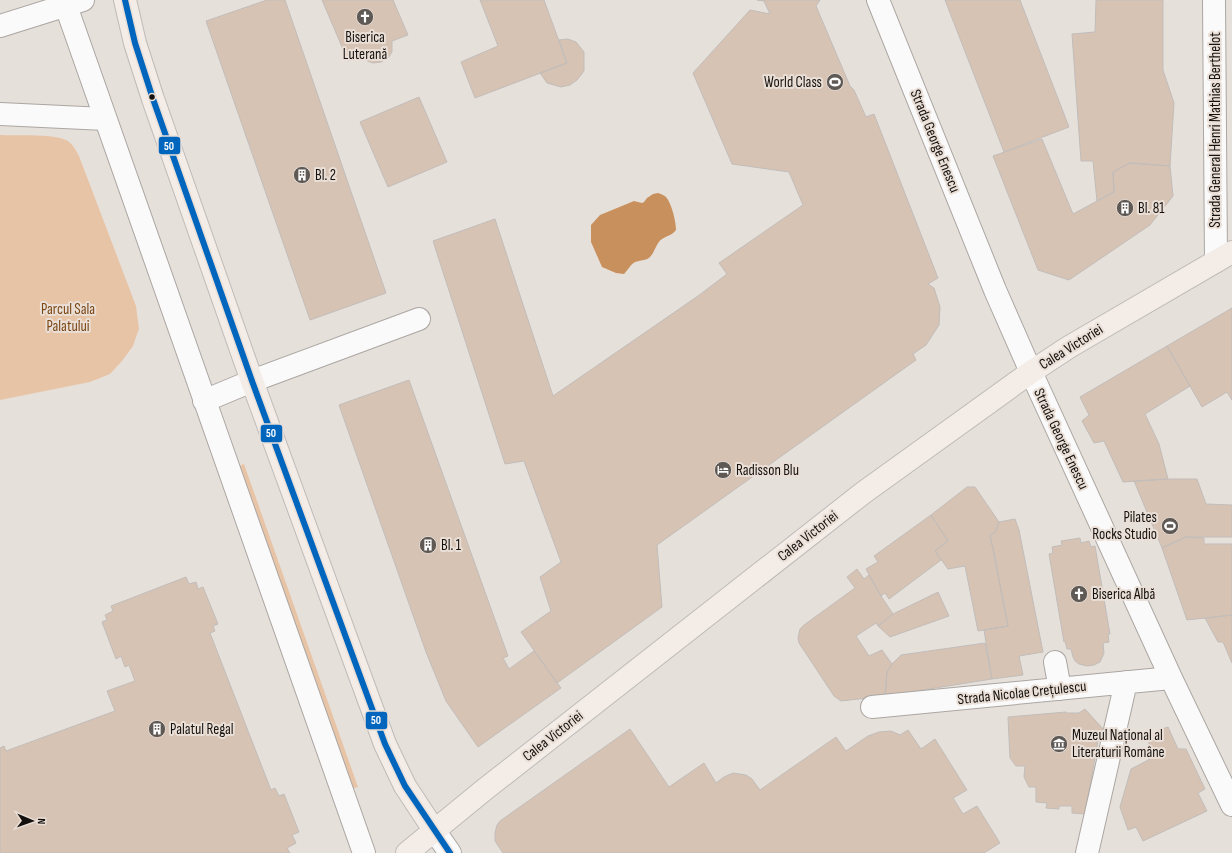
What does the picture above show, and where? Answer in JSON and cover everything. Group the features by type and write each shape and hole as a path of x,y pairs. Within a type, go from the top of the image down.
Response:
{"main road":[{"path":"125,0 135,43 153,99 252,380 385,744 405,786 434,830"},
{"name":"Calea Victoriei","path":"407,853 701,618 863,493 1031,372 1069,347 1224,256"}],"street":[{"name":"Strada George Enescu","path":"878,0 995,290 1031,372 1171,678 1232,805"},
{"name":"Strada General Henri Mathias Berthelot","path":"1214,0 1215,218 1224,256"},
{"path":"0,26 74,3 105,119 364,853"},
{"path":"0,114 105,119"},
{"path":"204,401 252,380 419,319"},
{"path":"1055,662 1060,689"},
{"name":"Strada Nicolae Crețulescu","path":"872,707 1171,678"},
{"path":"1087,853 1126,682"},
{"path":"434,830 450,853"}],"green space":[{"name":"Parcul Sala Palatului","path":"0,135 52,136 66,140 74,147 79,156 136,306 139,329 133,346 110,374 90,382 0,400"},
{"path":"244,464 358,787 351,789 237,467"}],"shaded area":[{"path":"658,193 666,197 672,208 676,230 660,241 650,257 645,260 635,262 624,274 616,273 602,267 591,242 591,225 600,215 634,201 642,203 653,194"}],"building":[{"name":"Bl. 2","path":"267,0 285,0 386,293 310,320 206,21"},
{"name":"Biserica Luterană","path":"322,0 393,0 408,35 392,41 392,52 388,58 381,62 373,63 365,60 361,55 348,61"},
{"path":"480,0 544,0 567,63 475,98 461,62 498,46"},
{"path":"757,0 820,0 816,6 850,86 854,90 866,117 874,114 938,278 928,284 934,288 940,307 939,325 926,345 913,354 916,360 657,545 662,607 557,683 521,632 551,611 540,577 561,562 524,461 505,464 433,241 495,219 553,396 698,296 727,274 719,263 803,205 789,172 732,164 693,73 750,10 770,14 764,1"},
{"path":"945,0 1020,0 1069,127 1004,152"},
{"path":"1096,0 1163,0 1163,70 1174,103 1170,166 1130,163 1113,172 1114,192 1097,201 1093,161 1081,161 1072,34 1095,32"},
{"path":"568,39 576,42 584,52 584,71 577,80 570,85 561,87 547,83 540,73 567,63 559,40"},
{"path":"419,97 447,162 388,187 360,122"},
{"name":"Bl. 81","path":"1042,139 1073,214 1114,192 1113,172 1130,163 1170,166 1173,196 1150,225 1069,280 1038,270 993,156"},
{"path":"1232,308 1232,400 1227,392 1202,407 1167,346"},
{"path":"1167,346 1190,386 1145,414 1159,444 1168,479 1123,482 1104,441 1094,443 1082,421 1089,415 1080,397"},
{"name":"Bl. 1","path":"409,380 508,656 503,658 509,669 534,651 561,688 478,747 446,701 426,652 339,405"},
{"path":"1197,479 1206,504 1232,505 1232,537 1186,537 1162,548 1134,481"},
{"path":"967,487 975,487 999,522 996,531 990,536 1008,626 978,631 965,566 948,569 935,551 948,541 931,515"},
{"path":"931,515 948,541 935,551 941,560 889,599 885,593 881,596 866,569 878,562 874,556"},
{"path":"1015,519 1019,530 1043,652 1019,656 1023,675 992,679 984,630 1008,626 990,536 996,531 999,522"},
{"path":"1186,537 1204,538 1204,544 1232,544 1232,615 1187,620 1162,548"},
{"name":"Biserica Albă","path":"1080,538 1081,543 1089,541 1091,547 1095,546 1110,634 1108,634 1109,642 1103,643 1104,653 1100,662 1087,666 1079,664 1075,661 1071,649 1067,649 1065,641 1064,642 1049,554 1053,553 1052,547 1062,545 1061,541"},
{"path":"857,569 864,579 869,575 893,614 878,626 876,623 856,636 869,656 882,650 892,664 887,672 885,696 841,701 834,696 799,643 798,638 800,629 804,625 855,588 847,577"},
{"name":"Palatul Regal","path":"186,577 189,584 196,582 198,589 203,587 218,624 213,626 215,631 210,633 271,790 275,788 279,796 284,794 299,832 292,835 296,843 287,848 290,853 0,853 0,748 4,746 6,751 115,711 107,691 135,681 129,665 125,667 121,656 116,659 102,622 107,620 105,615 113,611 111,606"},
{"path":"938,592 949,616 890,637 878,626 893,614"},
{"path":"1232,615 1232,663 1223,642 1218,642 1205,618"},
{"path":"985,643 992,679 885,696 887,672 892,664 901,655"},
{"path":"1085,709 1104,730 1099,735 1086,814 1072,813 1072,806 1059,806 1059,809 1046,808 1047,803 1036,802 1036,787 1029,787 1024,777 1025,766 1016,766 1010,758 1008,717 1066,712 1079,713"},
{"path":"1168,727 1178,749 1186,749 1205,789 1198,793 1207,811 1143,841 1136,827 1128,830 1120,807 1131,769 1154,757 1149,747 1149,738 1156,731"},
{"path":"630,729 669,787 704,763 716,783 733,773 746,775 752,779 760,790 836,737 846,751 868,736 879,732 891,731 900,735 908,730 921,749 935,739 967,790 953,798 963,814 977,806 1000,843 984,853 503,853 495,841 497,825 500,821"}],"transit line":[{"name":"50","path":"125,0 135,43 153,99 252,381 385,744 405,786 450,853"}],"place":[{"name":"Biserica Luterană","path":"365,17"},
{"name":"World Class","path":"835,82"},
{"name":"Bl. 2","path":"302,175"},
{"name":"Bl. 81","path":"1125,208"},
{"name":"Radisson Blu","path":"723,470"},
{"name":"Pilates Rocks Studio","path":"1170,526"},
{"name":"Bl. 1","path":"428,545"},
{"name":"Biserica Albă","path":"1079,594"},
{"name":"Palatul Regal","path":"157,729"},
{"name":"Muzeul Național al Literaturii Române","path":"1059,744"}]}
